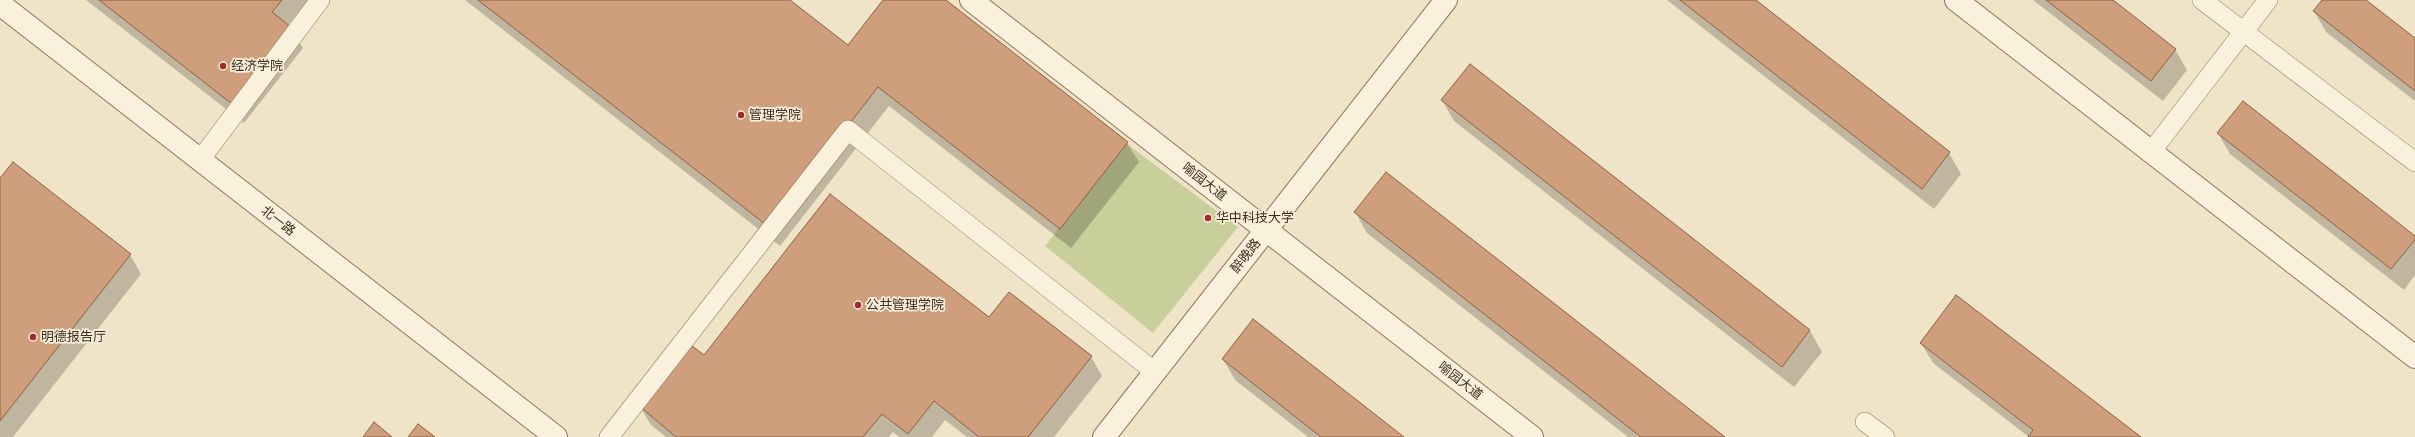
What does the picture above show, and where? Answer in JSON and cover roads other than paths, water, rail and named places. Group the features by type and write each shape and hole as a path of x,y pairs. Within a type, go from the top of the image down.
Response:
{"street":[{"name":"喻园大道","path":"971,0 1532,437"},
{"name":"醉晚路","path":"1104,437 1446,0"},
{"path":"1956,0 2414,355"},
{"name":"北一路","path":"0,4 556,437"}],"lane":[{"path":"200,160 320,0"},
{"path":"2202,0 2415,162"},
{"path":"2151,152 2268,0"},
{"path":"609,437 848,130 1155,372"},
{"path":"1866,422 1885,437"}],"place":[{"name":"经济学院","path":"223,66"},
{"name":"管理学院","path":"741,115"},
{"name":"华中科技大学","path":"1208,218"},
{"name":"公共管理学院","path":"858,305"},
{"name":"明德报告厅","path":"33,337"}]}
